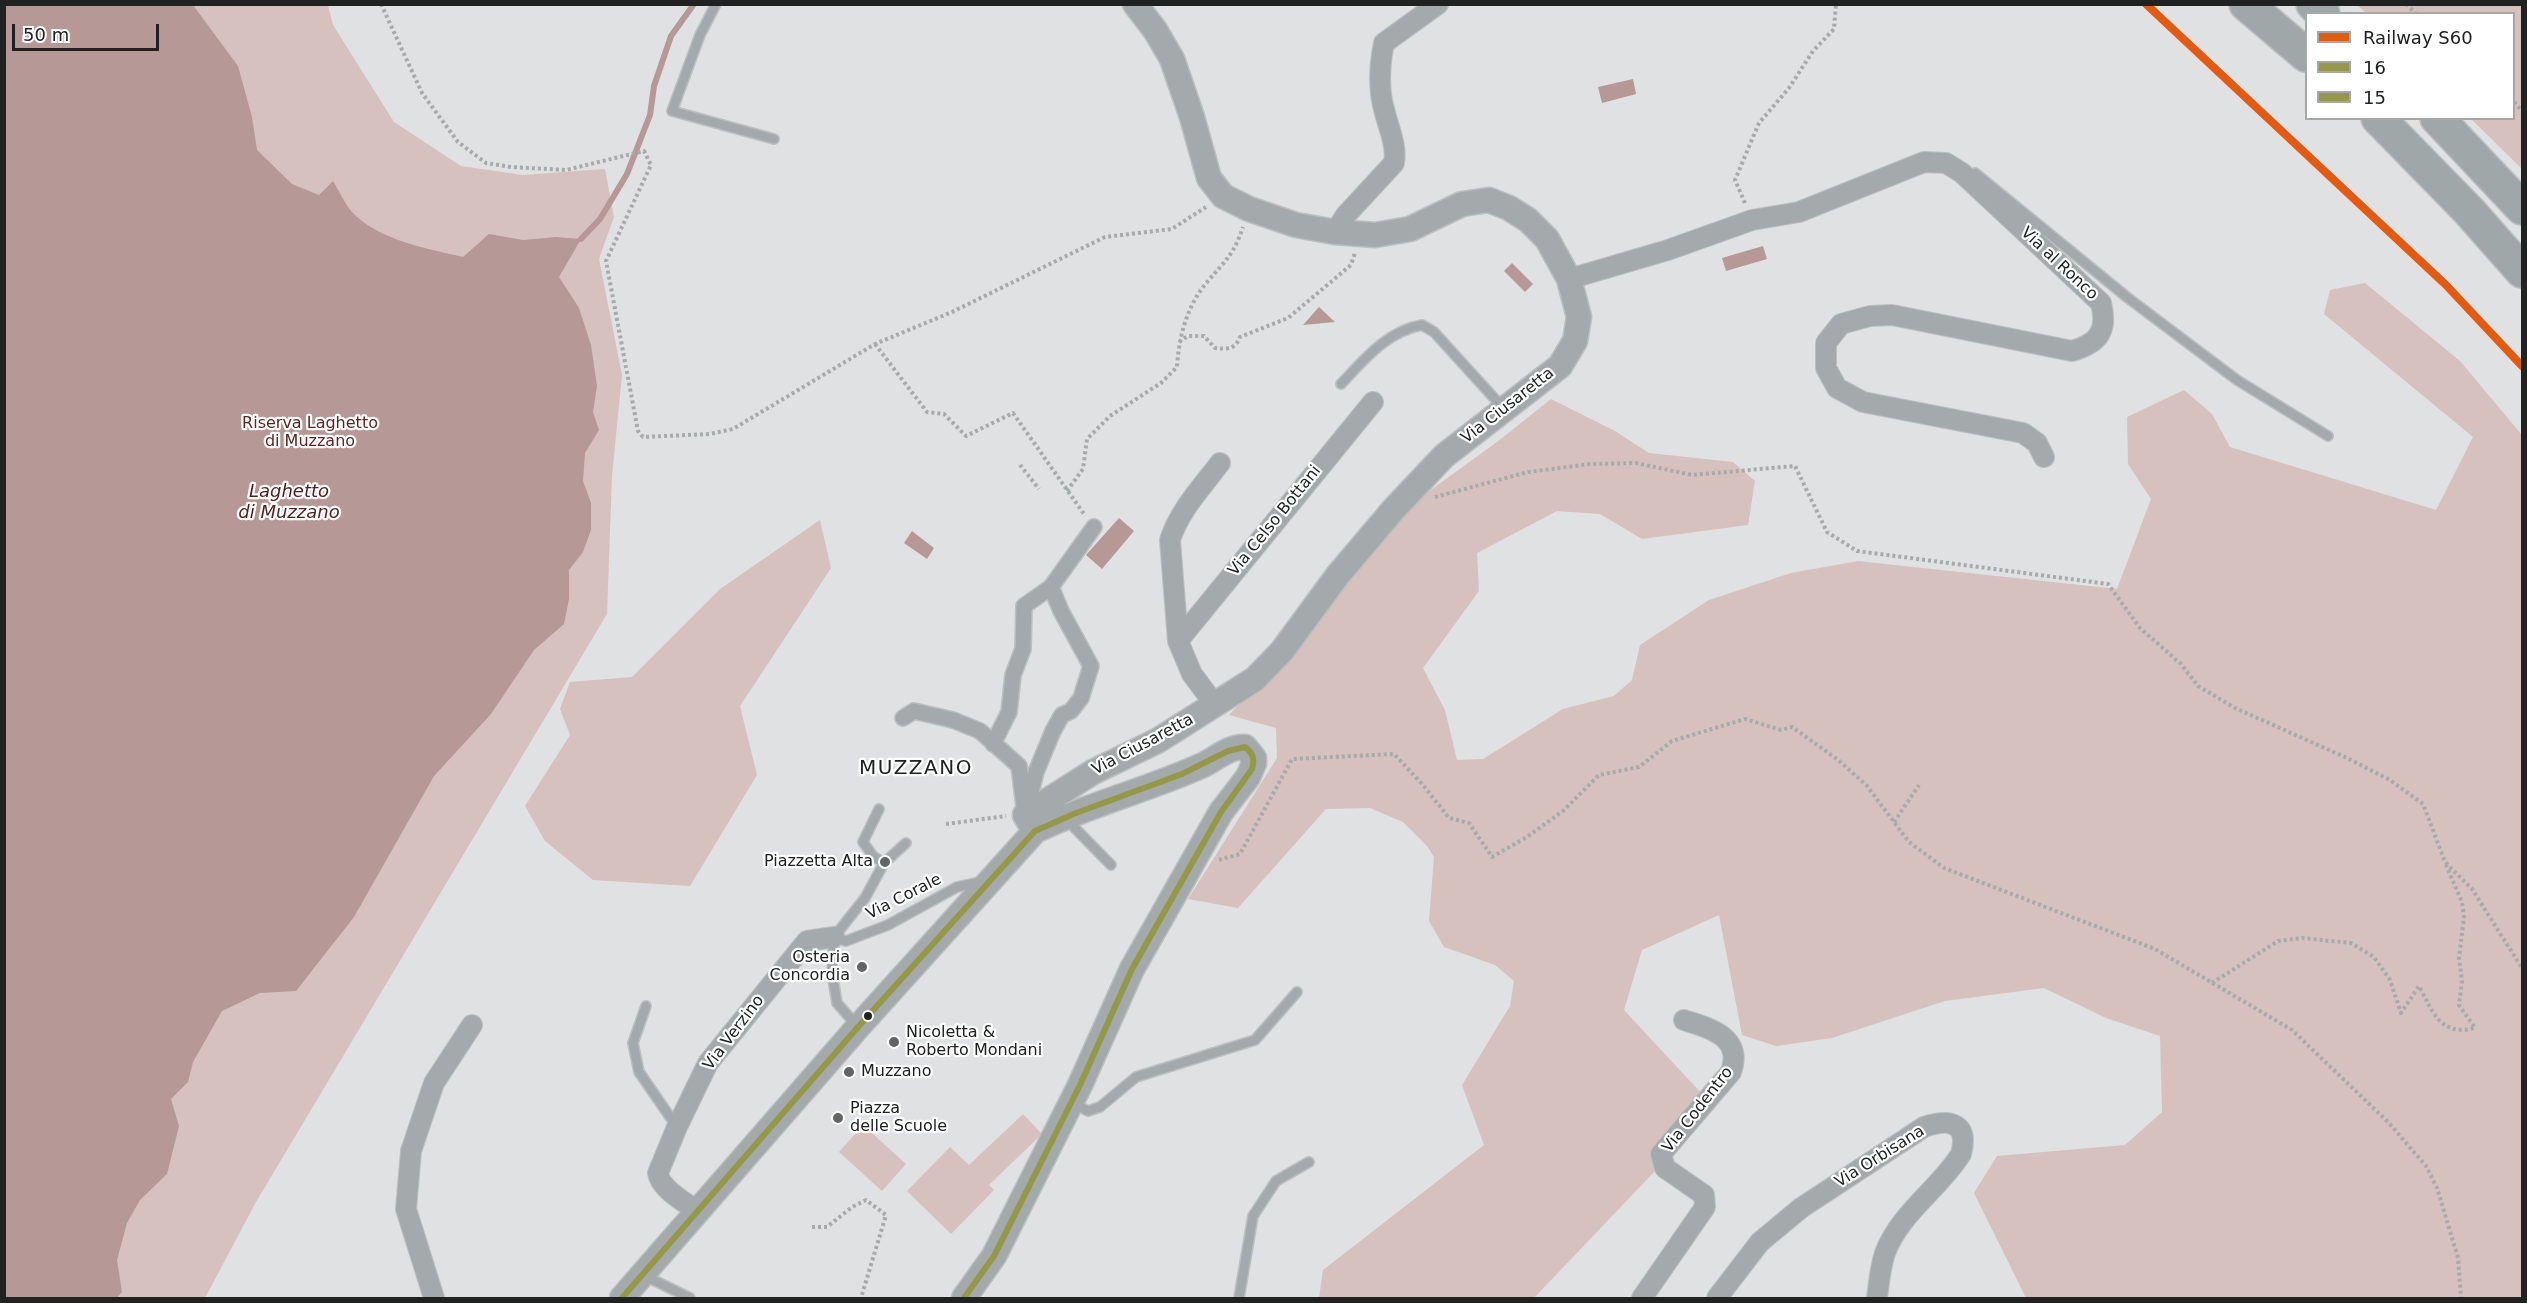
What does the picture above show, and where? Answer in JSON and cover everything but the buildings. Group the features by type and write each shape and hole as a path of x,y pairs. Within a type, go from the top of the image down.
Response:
{"highway":[{"path":"2246,4 2305,52"},
{"path":"2380,120 2469,211 2523,271"},
{"path":"2439,120 2523,208"}],"street":[{"path":"1135,4 1155,30 1172,59 1192,117 1209,178 1223,196"},
{"path":"1346,233 1346,215 1394,163 1393,138 1384,111 1380,88 1379,65 1384,44 1438,4"},
{"path":"1569,279 1668,250 1752,220 1799,212 1924,162"},
{"name":"Via al Ronco","path":"1924,162 1946,163 1962,173 2101,303 2105,320 2100,335 2087,346 2072,351 1892,315 1870,316 1841,324 1826,343 1826,368 1837,388 1863,402 2024,433 2037,443 2044,457"},
{"name":"Via Ciusaretta","path":"1030,823 1093,772 1157,741 1255,679 1282,651 1338,575 1394,509 1444,456 1560,366 1575,341 1579,317 1569,279 1547,239 1528,220 1509,208 1489,200 1462,204 1410,229 1375,235 1296,225 1249,209 1223,196"},
{"name":"Via Celso Bottani","path":"1178,641 1373,402"},
{"path":"1215,705 1192,674 1178,641 1170,540 1174,527 1186,508 1220,463"},
{"path":"993,744 1009,712 1014,675 1023,649 1024,606 1051,587 1094,527"},
{"path":"622,1299 995,873 1030,823 1036,771 1062,715 1071,711 1081,698 1091,666 1051,587"},
{"path":"903,718 914,711 953,720 980,731 1019,766 1030,823"},
{"path":"962,1296 994,1256 1071,1102 1132,969 1221,812 1248,777 1254,758 1245,747 1235,748 1197,767 1063,817 1030,823"},
{"name":"Via Verzino","path":"698,1211 665,1186 658,1177 677,1127 708,1063 807,941 834,937"},
{"name":"Via Codentro","path":"1642,1299 1705,1207 1704,1195 1665,1168 1661,1154 1731,1072 1735,1060 1730,1043 1711,1029 1684,1020"},
{"path":"434,1299 406,1209 411,1151 434,1083 472,1025"},
{"name":"Via Orbisana","path":"1718,1299 1760,1242 1801,1208 1924,1127 1948,1121 1956,1125 1962,1133 1964,1143 1961,1154 1897,1229 1886,1251 1880,1272 1877,1299"}],"lane":[{"path":"716,4 700,35 672,111 774,139"},
{"path":"1924,162 1943,154 1951,154 2128,298 2228,373 2328,436"},
{"path":"1341,384 1375,348 1408,327 1422,325 1434,332 1504,409"},
{"path":"879,809 863,842 873,856 884,864"},
{"path":"1063,817 1111,865"},
{"path":"858,1028 837,1003 832,973 834,937 865,898 884,864 906,843"},
{"name":"Via Corale","path":"834,937 846,941 888,925 957,887 995,873"},
{"path":"1071,1102 1088,1111 1100,1107 1136,1077 1255,1040 1297,992"},
{"path":"646,1006 633,1043 639,1072 677,1127"},
{"path":"1239,1299 1253,1216 1276,1181 1309,1162"},
{"path":"643,1274 690,1299"}],"path":[{"path":"381,4 422,93 458,142 486,163 511,167 566,170 644,151 651,165 606,261 638,431 643,437 710,434 733,429 875,344 952,312 1106,237 1172,229 1223,196"},
{"path":"1752,220 1735,180 1759,123 1789,87 1813,51 1834,29 1836,4"},
{"path":"1067,490 1083,469 1087,439 1110,416 1161,383 1177,367 1178,342 1192,306 1207,282 1230,257 1249,209"},
{"path":"1178,342 1188,336 1204,336 1215,348 1230,349 1237,345 1240,337 1288,318 1351,265 1357,249 1346,233"},
{"path":"875,344 927,412 944,414 966,436 1013,413 1094,527"},
{"path":"1394,509 1528,472 1590,464 1636,463 1692,475 1795,466 1827,532 1857,551 2108,584 2140,628 2181,664 2198,686 2235,708 2390,780 2423,804 2462,902 2464,917 2459,958 2462,981 2459,1005 2475,1028 2461,1031 2438,1021 2419,986 2401,1013 2390,980 2374,957 2351,943 2302,938 2278,941 2212,983"},
{"path":"1020,465 1039,489"},
{"path":"1223,851 1218,860 1240,854 1292,759 1394,754 1449,818 1469,823 1492,857 1527,837 1563,811 1599,775 1639,767 1672,741 1745,719 1781,730 1792,727 1837,759 1867,786 1909,842 1944,868 2155,949 2292,1030 2388,1122 2426,1166 2437,1188 2458,1258 2461,1299"},
{"path":"1894,822 1919,785"},
{"path":"946,824 976,818 1030,823"},
{"path":"2445,862 2472,889 2523,968"},
{"path":"812,1227 826,1227 852,1207 866,1200 886,1215 861,1299"}],"green space":[{"name":"Laghetto di Muzzano","path":"5,5 328,5 333,25 394,122 461,166 523,175 605,169 614,217 599,259 622,375 612,476 607,614 256,1202 205,1298 5,1298"},
{"path":"2357,5 2522,5 2522,169 2472,120 2515,120 2515,12 2365,12"},
{"path":"2365,283 2460,361 2522,435 2522,1298 2026,1298 1974,1193 1997,1156 2125,1145 2162,1112 2160,1036 2106,1018 2044,988 1945,1001 1832,1038 1776,1046 1742,1035 1719,915 1642,950 1624,1010 1715,1108 1534,1298 1319,1298 1323,1270 1484,1145 1462,1085 1510,1006 1514,981 1495,965 1444,947 1429,921 1434,857 1427,846 1403,822 1370,808 1326,809 1238,908 1188,899 1277,758 1276,728 1229,715 1259,683 1406,508 1497,442 1551,399 1615,431 1649,453 1733,462 1755,481 1748,525 1642,539 1600,514 1557,511 1477,553 1479,591 1423,668 1445,710 1457,760 1483,759 1563,709 1614,696 1632,680 1640,645 1709,600 1791,573 1858,561 2117,589 2151,499 2128,464 2127,417 2184,390 2212,414 2230,447 2436,510 2473,437 2324,314 2330,290"},
{"path":"820,520 831,568 740,706 757,775 690,886 593,880 545,841 525,806 570,735 560,709 570,682 632,677 720,589"},
{"path":"1023,1114 1042,1134 989,1185 994,1190 951,1234 907,1191 950,1147 969,1165"},
{"path":"863,1125 906,1164 882,1191 839,1152"}],"water":[{"name":"Laghetto di Muzzano","path":"5,4 193,5 238,66 252,117 257,150 292,184 319,195 333,181 352,212 363,222 390,237 463,257 489,234 523,240 556,237 581,239 559,277 579,308 591,345 597,386 593,412 599,430 585,453 583,481 591,503 591,530 583,552 569,570 569,599 564,624 534,650 491,714 434,776 354,917 296,991 260,993 222,1011 193,1062 188,1082 171,1099 179,1126 167,1174 140,1200 127,1223 117,1260 122,1292 117,1298 5,1298"},
{"path":"1633,79 1636,94 1602,103 1598,87"},
{"path":"1763,246 1767,259 1726,271 1722,258"},
{"path":"1512,263 1533,284 1525,292 1504,271"},
{"path":"1319,307 1335,322 1303,325"},
{"path":"1119,518 1134,531 1102,569 1086,555"},
{"path":"912,531 934,548 927,559 904,543"}],"waterway":[{"path":"581,239 600,219 627,174 650,115 654,86 671,36 694,4"}],"rail line":[{"name":"S60","path":"2146,4 2446,285 2522,366"}],"transit line":[{"name":"16","path":"858,1027 1035,831 1076,813 1182,774 1228,751 1245,747 1253,756 1252,769 1221,812 1132,969 1080,1085 994,1256 964,1298"},
{"name":"15","path":"622,1298 858,1027"}],"place":[{"name":"Piazzetta Alta","path":"885,862"},
{"name":"Osteria Concordia","path":"862,967"},
{"name":"Nicoletta & Roberto Mondani","path":"894,1042"},
{"name":"Muzzano","path":"849,1072"},
{"name":"Piazza delle Scuole","path":"838,1118"}],"district":[{"name":"MUZZANO","path":"916,769"}],"park label":[{"name":"Riserva Laghetto di Muzzano","path":"310,433"}]}
